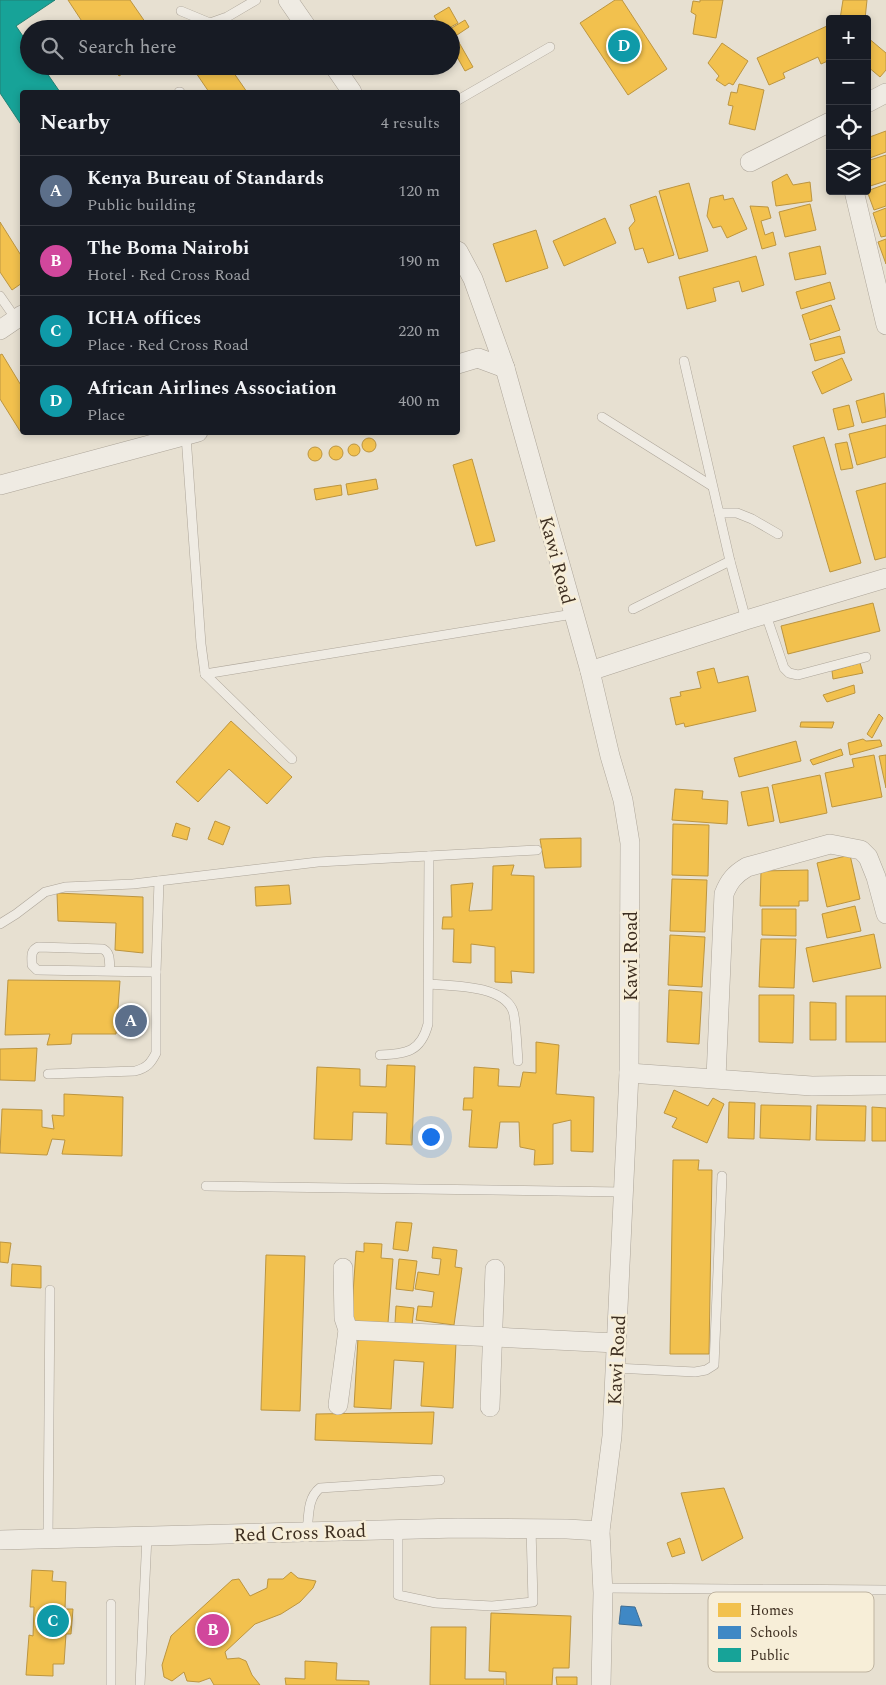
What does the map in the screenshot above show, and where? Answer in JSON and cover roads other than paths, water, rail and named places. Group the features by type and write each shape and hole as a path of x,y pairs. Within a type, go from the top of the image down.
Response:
{"street":[{"path":"288,0 302,20"},
{"path":"338,75 344,90"},
{"path":"871,101 886,93"},
{"path":"750,162 826,124"},
{"path":"855,195 886,325"},
{"name":"Kawi Road","path":"460,255 473,279 505,368 590,671 610,756 623,800 630,843 629,1073 612,1436 600,1531 602,1588 601,1685"},
{"path":"0,330 19,317"},
{"path":"460,363 478,358 505,368"},
{"path":"0,485 188,435"},
{"path":"590,671 746,620 886,578"},
{"path":"716,1078 724,894 729,882 736,874 747,867 830,844 861,850 868,857 876,877 886,914"},
{"path":"629,1073 812,1086 886,1085"},
{"path":"338,1405 348,1330 344,1318 343,1268"},
{"path":"490,1407 495,1269"},
{"path":"348,1330 616,1343"},
{"name":"Red Cross Road","path":"0,1540 458,1528 531,1528 600,1531"}],"lane":[{"path":"220,20 227,18 256,0"},
{"path":"181,11 203,20"},
{"path":"460,99 550,47"},
{"path":"0,296 19,317"},
{"path":"684,361 712,486 746,620"},
{"path":"602,418 712,486"},
{"path":"192,435 201,644 205,674 292,759"},
{"path":"719,513 737,513 778,534"},
{"path":"632,609 730,561"},
{"path":"205,674 573,614"},
{"path":"766,615 784,668 789,673 798,675 866,657"},
{"path":"0,924 45,892 65,887 132,884 318,862 537,850"},
{"path":"380,1055 406,1053 415,1048 425,1037 428,1024 429,984 429,856"},
{"path":"48,1074 136,1071 145,1069 151,1064 156,1053 159,881"},
{"path":"110,970 109,954 103,949 38,947 32,952 32,965 37,970 156,972"},
{"path":"429,984 479,989 503,997 513,1011 518,1061"},
{"path":"615,1368 696,1372 706,1370 714,1365 722,1176"},
{"path":"206,1186 623,1192"},
{"path":"48,1539 50,1290"},
{"path":"307,1532 311,1498 314,1492 320,1488 440,1480"},
{"path":"398,1529 398,1596 436,1603 492,1606 533,1602 531,1528"},
{"path":"140,1685 147,1536"},
{"path":"602,1588 886,1590"},
{"path":"111,1604 111,1685"}],"place":[{"name":"African Airlines Association","path":"624,46"},
{"name":"Kenya Bureau of Standards","path":"131,1021"},
{"name":"ICHA offices","path":"53,1621"},
{"name":"The Boma Nairobi","path":"213,1630"}]}
